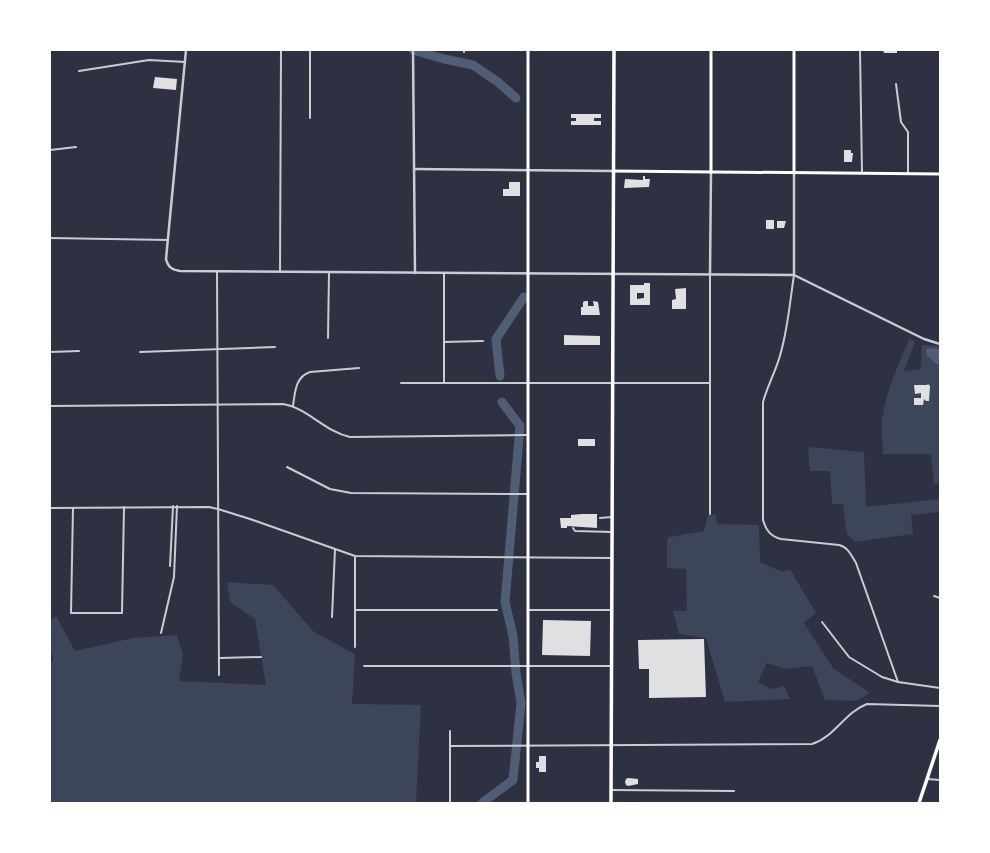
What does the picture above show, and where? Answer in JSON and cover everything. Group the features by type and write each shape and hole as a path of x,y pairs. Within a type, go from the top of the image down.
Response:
{"main road":[{"path":"528,50 528,610 526,666 528,803"},
{"path":"611,803 614,50"},
{"path":"711,50 711,172"},
{"path":"794,50 794,173"},
{"path":"613,171 940,174"},
{"path":"919,803 940,740"}],"street":[{"path":"186,50 166,259 170,268 180,271 217,272 794,275 924,339 940,344"},
{"path":"280,272 281,50"},
{"path":"310,50 310,118"},
{"path":"413,50 415,273"},
{"path":"860,50 862,173"},
{"path":"79,71 149,60 185,62"},
{"path":"896,84 901,122 908,132 908,174"},
{"path":"50,150 76,147"},
{"path":"414,169 613,171"},
{"path":"710,514 711,172"},
{"path":"794,173 794,275 782,350 778,365 763,402 763,520 769,533 775,537 781,539 839,544 848,549 856,563 898,682"},
{"path":"50,238 168,240"},
{"path":"217,272 219,675"},
{"path":"328,338 329,272"},
{"path":"444,273 444,383"},
{"path":"444,342 482,341"},
{"path":"140,352 275,347"},
{"path":"50,352 79,351"},
{"path":"293,406 297,384 304,374 310,372 359,368"},
{"path":"401,383 710,383"},
{"path":"50,406 283,404 293,406 339,434 350,437 528,435"},
{"path":"287,467 330,489 351,493 528,494"},
{"path":"170,566 172,506"},
{"path":"161,633 174,577 177,506"},
{"path":"50,508 199,506 218,509 355,556 612,558"},
{"path":"73,508 71,613 122,613 124,507"},
{"path":"600,518 612,517"},
{"path":"573,528 575,531 612,532"},
{"path":"332,617 335,549"},
{"path":"355,556 355,648"},
{"path":"934,596 940,598"},
{"path":"355,610 497,610"},
{"path":"528,610 611,610"},
{"path":"822,622 850,657 882,677 898,682 940,688"},
{"path":"219,658 261,657"},
{"path":"364,666 611,666"},
{"path":"450,746 812,744 824,739 856,710 867,704 940,706"},
{"path":"450,731 450,802"},
{"path":"927,780 940,780"},
{"path":"611,790 734,791"}],"shaded area":[{"path":"909,339 915,342 904,371 921,369 922,345 940,346 940,483 934,484 931,454 883,454 882,420 886,399"},
{"path":"928,348 940,349 940,364 936,364 927,355 926,350"},
{"path":"808,447 864,452 866,507 940,499 940,512 911,515 913,534 855,542 847,534 843,504 832,504 830,471 810,471"},
{"path":"708,515 716,515 717,524 759,525 760,562 783,572 790,569 816,613 804,623 833,668 870,693 857,701 825,700 812,666 785,669 767,663 758,682 772,689 784,686 790,699 725,702 706,638 679,634 673,611 687,611 686,569 667,568 667,541 669,537 704,531"},
{"path":"227,582 273,585 314,632 355,654 352,704 421,705 416,803 50,803 50,664 53,660 50,647 50,620 56,616 75,651 133,638 177,635 183,655 179,681 266,685 255,619 230,602"}],"building":[{"path":"883,50 897,50 897,53 884,53"},
{"path":"155,77 177,79 176,90 153,88"},
{"path":"571,114 601,114 601,118 594,118 594,121 601,121 601,125 571,125 571,121 576,121 576,118 571,118"},
{"path":"844,150 851,150 851,153 853,153 852,162 844,162"},
{"path":"643,176 645,176 645,179 650,179 649,187 624,188 625,179 643,180"},
{"path":"509,182 520,182 520,196 503,196 503,189 509,189"},
{"path":"766,220 774,220 774,229 766,229"},
{"path":"777,221 786,221 784,228 777,228"},
{"path":"644,283 650,283 650,305 630,305 630,285 644,285","holes":["637,293 644,293 644,298 637,299"]},
{"path":"686,288 686,309 672,309 672,300 676,299 675,289"},
{"path":"588,301 588,306 594,306 593,301 598,302 600,315 581,315 581,307 583,307 583,302"},
{"path":"564,335 600,336 600,345 564,345"},
{"path":"928,384 930,386 929,401 924,399 923,405 914,405 914,398 921,398 921,393 915,394 914,385"},
{"path":"578,439 595,439 595,446 578,446"},
{"path":"597,514 597,528 567,526 567,528 561,528 560,518 571,518 571,515"},
{"path":"543,620 591,621 590,656 542,655"},
{"path":"704,639 706,697 649,698 649,669 639,669 638,640"},
{"path":"539,756 546,756 546,772 539,772 539,768 536,768 536,762 539,762"},
{"path":"628,778 638,779 638,784 626,785 625,782"}],"waterway":[{"path":"413,50 444,59 473,65 498,82 516,98"},
{"path":"500,376 496,339 524,297"},
{"path":"482,803 513,780 521,703 516,673 513,636 505,602 520,426 502,402"}]}
